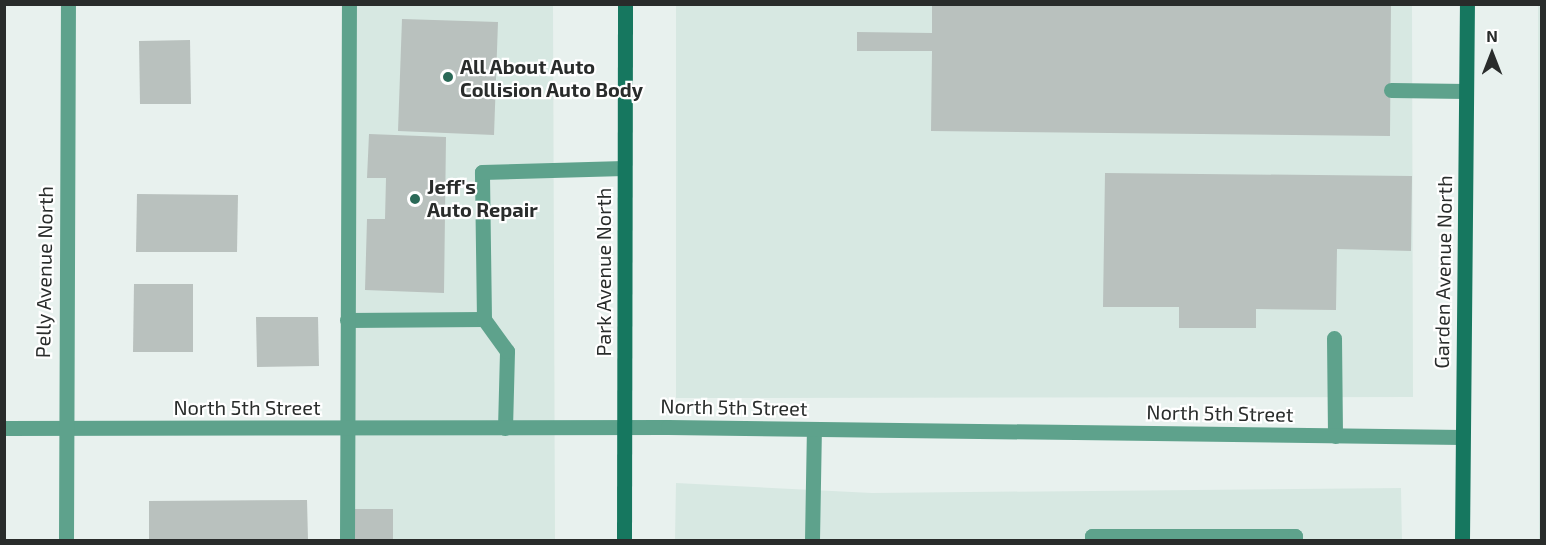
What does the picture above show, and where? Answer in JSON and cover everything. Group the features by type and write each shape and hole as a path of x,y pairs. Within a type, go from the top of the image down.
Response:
{"street":[{"name":"Pelly Avenue North","path":"66,540 64,428 68,4"},
{"path":"347,540 349,4"},
{"name":"Park Avenue North","path":"624,540 625,4"},
{"name":"Garden Avenue North","path":"1462,540 1467,4"},
{"path":"1391,90 1466,91"},
{"path":"505,428 507,351 484,319 482,172 624,168"},
{"path":"347,320 484,319"},
{"path":"1334,338 1335,436"},
{"name":"North 5th Street","path":"4,428 814,429 1462,437"},
{"path":"812,540 814,429"},
{"path":"1092,540 1092,536 1295,536 1295,540"}],"shaded area":[{"path":"349,5 553,5 555,540 347,540"},
{"path":"676,5 1412,5 1413,397 676,398"},
{"path":"1538,5 1542,5 1541,540 1539,540"},
{"path":"676,483 872,493 1401,488 1402,540 675,540"}],"building":[{"path":"932,4 1391,4 1390,136 931,131 932,51 857,51 857,32 932,33"},
{"name":"All About Auto Collision Auto Body","path":"402,19 498,22 494,135 398,131"},
{"path":"190,40 191,104 140,104 139,41"},
{"name":"Jeff's Auto Repair","path":"369,134 446,137 444,293 365,290 367,219 385,219 386,178 367,178"},
{"path":"1105,173 1412,176 1411,251 1337,249 1336,310 1256,309 1256,328 1179,328 1179,307 1103,307"},
{"path":"137,194 238,195 237,252 136,252"},
{"path":"134,284 193,284 193,352 133,352"},
{"path":"256,317 318,317 319,366 257,367"},
{"path":"307,500 308,540 149,540 149,501"},
{"path":"353,509 393,509 393,540 353,540"}],"place":[{"name":"All About Auto Collision Auto Body","path":"448,77"},
{"name":"Jeff's Auto Repair","path":"415,199"}]}
